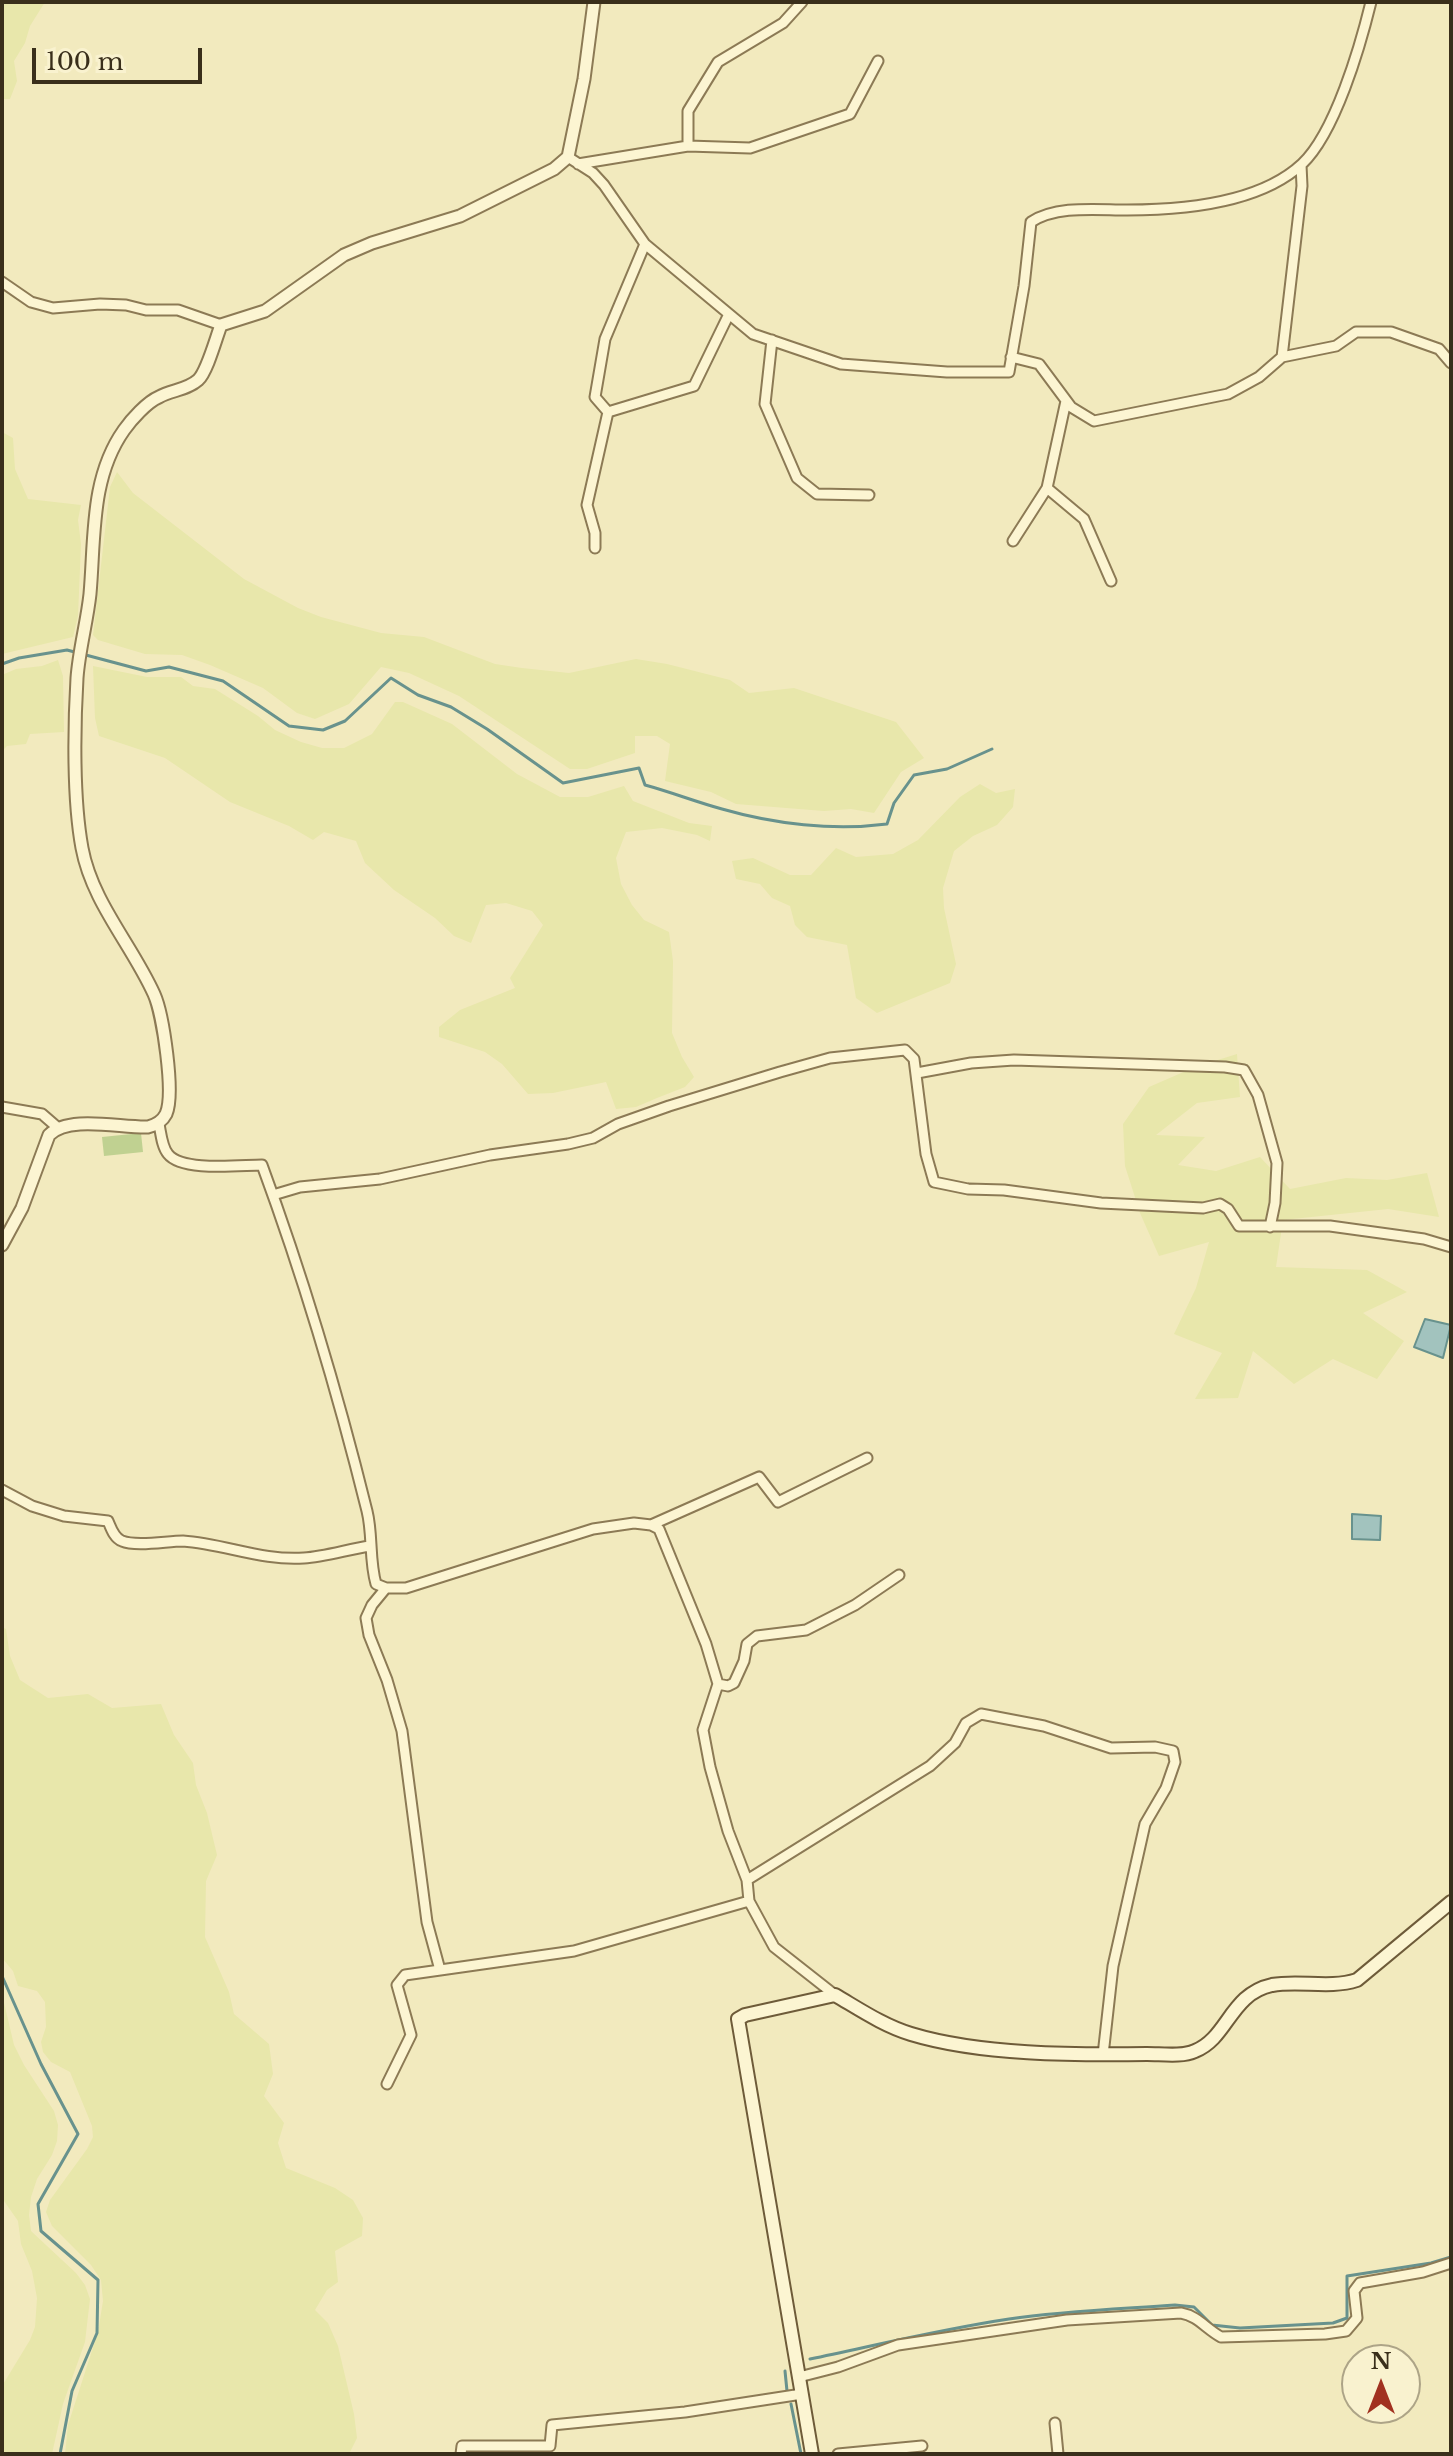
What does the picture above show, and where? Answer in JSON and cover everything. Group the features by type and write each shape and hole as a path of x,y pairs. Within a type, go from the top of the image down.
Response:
{"main road":[{"path":"812,2454 738,2019 835,1995 906,2033 952,2046 1103,2055 1193,2053 1211,2041 1249,1994 1272,1985 1343,1984 1357,1980 1451,1902"}],"street":[{"path":"573,160 594,2"},
{"path":"688,146 688,111 718,62 783,23 802,2"},
{"path":"573,160 593,173 604,185 645,244 753,334 841,364 947,372 1009,372 1031,222 1043,215 1087,210 1139,210 1236,200 1271,184 1301,165 1325,133 1362,37 1371,2"},
{"path":"2,282 31,302 53,308 100,304 146,310 178,310 221,325 265,311 344,255 372,243 460,216 573,160 688,146 750,148 850,114 878,61"},
{"path":"1282,357 1302,186 1301,165"},
{"path":"608,412 595,397 605,339 645,244"},
{"path":"608,412 694,386 729,314"},
{"path":"2,1245 22,1208 49,1135 57,1127 74,1124 148,1127 159,1124 166,1116 169,1082 156,997 116,923 98,897 82,849 76,764 79,663 90,597 95,512 104,463 125,428 156,397 200,379 221,325"},
{"path":"1011,357 1039,364 1071,407 1094,421 1228,394 1259,377 1282,357 1336,346 1356,332 1391,332 1439,349 1451,363"},
{"path":"772,340 765,404 797,478 817,494 869,495"},
{"path":"1013,541 1047,488 1066,401"},
{"path":"595,548 595,533 587,505 608,412"},
{"path":"1047,488 1084,519 1111,581"},
{"path":"273,1195 300,1187 380,1179 490,1155 568,1144 593,1138 618,1124 669,1106 830,1058 905,1050 914,1059 926,1154 934,1182 959,1188 1004,1190 1101,1203 1203,1208 1220,1204 1228,1209 1239,1226 1330,1226 1424,1239 1451,1247"},
{"path":"917,1073 971,1063 1014,1060 1244,1070 1258,1095 1277,1163 1270,1227"},
{"path":"2,1107 42,1114 57,1127"},
{"path":"159,1124 165,1151 173,1159 189,1165 262,1165 322,1340 368,1517 376,1584 386,1588 406,1588 593,1529 634,1523 659,1529 706,1644 718,1684 703,1730 728,1831 747,1880 749,1901 774,1947 835,1995"},
{"path":"651,1525 759,1477 778,1502 867,1458"},
{"path":"2,1490 32,1506 64,1516 108,1521 113,1533 122,1541 207,1543 264,1558 307,1558 370,1546"},
{"path":"718,1684 734,1683 751,1640 757,1636 806,1630 855,1605 899,1575"},
{"path":"386,1588 366,1618 402,1731 427,1922 440,1970"},
{"path":"747,1880 930,1766 955,1743 966,1723 981,1714 1044,1726 1111,1748 1155,1747 1173,1751 1175,1762 1166,1788 1145,1824 1132,1893 1113,1966 1103,2055"},
{"path":"387,2084 411,2035 397,1985 405,1975 574,1951 749,1901"},
{"path":"799,2377 838,2367 898,2345 1067,2320 1181,2313 1193,2315 1221,2337 1346,2331 1357,2318 1354,2291 1360,2283 1423,2272 1451,2263"},
{"path":"461,2454 462,2446 550,2446 552,2425 685,2412 802,2394"},
{"path":"1055,2423 1058,2454"},
{"path":"838,2454 922,2446"}],"shaded area":[{"path":"2,2 45,2 14,61 17,81 10,99 2,99"},
{"path":"2,432 13,438 15,469 28,499 81,505 78,520 81,544 78,616 73,637 2,654"},
{"path":"117,472 133,493 244,579 321,617 381,633 424,637 495,664 569,673 636,659 730,680 749,693 794,688 896,722 924,758 901,772 874,813 851,809 824,811 736,804 711,792 665,781 670,744 657,736 635,736 635,753 587,769 570,769 459,696 409,673 381,667 349,704 315,719 297,713 263,688 210,665 182,655 145,654 98,640 93,635 110,487"},
{"path":"58,660 63,676 64,732 30,734 26,744 7,746 2,751 2,675"},
{"path":"93,666 147,677 181,677 193,686 215,689 275,730 322,748 344,748 372,734 395,702 403,702 452,724 517,774 560,797 588,797 624,786 633,801 689,823 712,826 710,841 662,828 626,832 616,858 621,884 632,905 644,920 669,932 673,961 672,1033 694,1077 685,1087 636,1107 616,1109 606,1082 553,1093 528,1094 502,1064 485,1052 439,1037 439,1027 460,1010 515,988 510,978 543,925 532,911 506,903 486,905 471,943 454,936 435,918 394,890 365,863 356,841 324,832 313,840 289,826 230,802 165,758 99,736 95,718"},
{"path":"980,784 996,793 1015,789 1013,807 997,825 973,836 954,851 943,888 956,964 950,983 877,1013 856,998 847,945 807,937 795,925 790,906 772,898 760,884 736,879 732,861 753,858 790,875 811,875 836,848 856,857 893,854 918,840 960,797"},
{"path":"1237,1054 1240,1097 1197,1103 1156,1135 1205,1137 1178,1165 1216,1171 1260,1157 1290,1189 1346,1178 1387,1180 1427,1173 1439,1217 1388,1209 1283,1220 1276,1267 1367,1270 1407,1292 1363,1313 1404,1341 1377,1379 1333,1359 1294,1384 1253,1351 1238,1398 1195,1399 1222,1353 1174,1334 1196,1288 1209,1242 1159,1256 1140,1213 1125,1166 1123,1124 1149,1087 1195,1067"},
{"path":"2,1627 6,1629 10,1656 20,1680 48,1698 88,1694 112,1708 161,1704 174,1735 193,1763 196,1785 207,1813 217,1855 206,1881 205,1937 229,1992 234,2014 269,2044 273,2074 264,2096 284,2123 278,2143 286,2168 335,2188 353,2200 363,2218 362,2236 335,2251 338,2282 327,2290 315,2310 328,2323 338,2346 357,2438 349,2454 65,2454 68,2425 98,2332 103,2301 101,2280 91,2265 52,2226 46,2212 50,2200 93,2137 92,2126 70,2072 51,2062 43,2052 45,2002 37,1991 18,1986 13,1971 2,1958"},
{"path":"2,1994 14,2045 54,2111 58,2125 52,2155 37,2179 31,2197 31,2231 76,2273 90,2299 85,2342 63,2404 52,2454 2,2454 2,2386 30,2340 35,2327 37,2298 32,2271 21,2244 18,2221 2,2198"}],"green space":[{"path":"141,1133 143,1152 104,1156 102,1137"}],"water":[{"path":"1425,1319 1451,1325 1443,1358 1414,1347"},
{"path":"1352,1514 1381,1516 1380,1540 1352,1539"}],"waterway":[{"path":"2,664 67,650 146,671 169,667 223,681 289,726 323,730 345,721 391,678 418,695 451,707 563,783 639,768 645,785 742,814 804,825 846,827 887,824 894,803 914,775 947,769 992,749"},
{"path":"2,1976 41,2064 78,2134 38,2204 41,2231 98,2280 97,2333 72,2391 60,2454"},
{"path":"810,2359 984,2323 1092,2310 1175,2305 1194,2307 1212,2325 1240,2328 1333,2323 1347,2318 1347,2276 1451,2257"},
{"path":"785,2371 787,2391"},
{"path":"791,2404 801,2454"}]}
